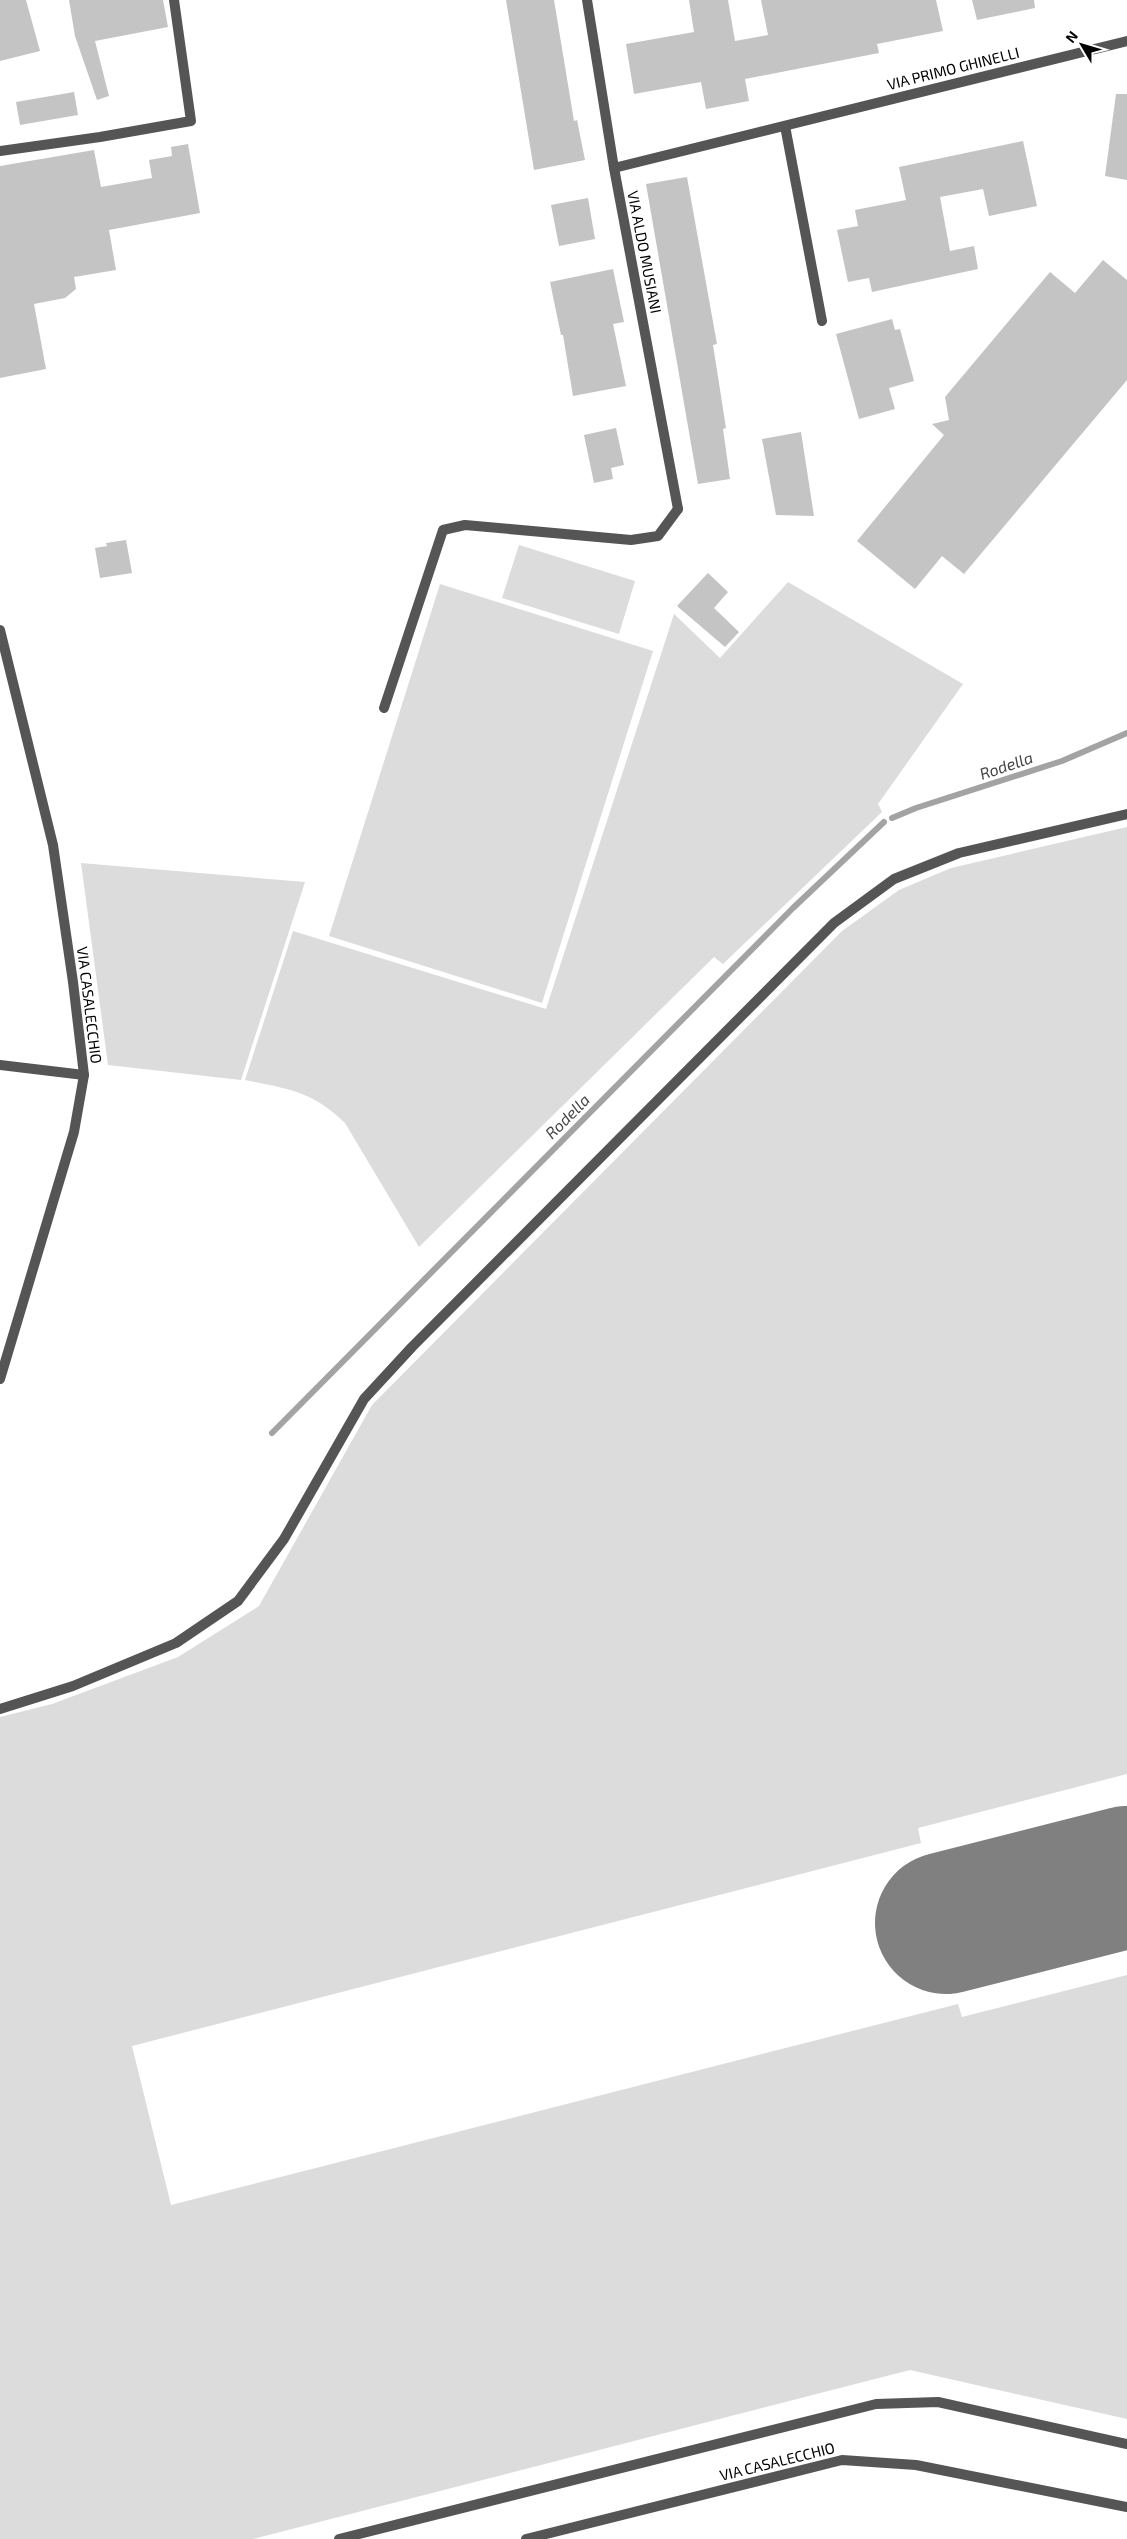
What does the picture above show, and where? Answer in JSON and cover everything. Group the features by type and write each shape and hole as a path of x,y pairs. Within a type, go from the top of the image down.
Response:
{"street":[{"path":"0,151 100,137 191,121 174,0"},
{"name":"VIA ALDO MUSIANI","path":"384,708 443,530 465,525 631,540 658,536 678,509 614,168 587,0"},
{"name":"VIA PRIMO GHINELLI","path":"614,168 1127,40"},
{"path":"786,126 822,321"},
{"name":"VIA CASALECCHIO","path":"0,630 53,845 73,982 84,1075 74,1132 0,1379"},
{"path":"0,1709 73,1686 176,1643 238,1601 284,1539 364,1399 419,1340 834,923 894,880 959,853 1127,814"},
{"path":"0,1065 84,1075"},
{"path":"339,2539 876,2404 938,2402 1127,2444"},
{"name":"VIA CASALECCHIO","path":"526,2539 842,2460 916,2465 1127,2507"}],"shaded area":[{"path":"519,545 635,581 619,634 502,598"},
{"path":"788,582 963,684 878,804 882,812 723,964 714,957 419,1247 345,1123 322,1104 299,1093 245,1080 293,931 546,1009 674,614 720,658"},
{"path":"440,584 653,651 542,1003 329,936"},
{"path":"1127,827 1127,1774 918,1828 921,1843 132,2046 171,2205 958,2004 962,2017 1127,1975 1127,2419 910,2370 253,2539 0,2539 0,1717 52,1704 178,1657 259,1606 372,1405 842,931 899,890 951,868"},
{"path":"81,863 305,882 241,1080 108,1065"}],"building":[{"path":"0,0 26,0 40,51 0,61"},
{"path":"69,0 163,0 168,27 95,41 109,96 97,100 75,36"},
{"path":"506,0 554,0 574,121 577,120 585,160 534,170"},
{"path":"689,0 728,0 735,41 768,35 761,0 936,0 943,31 877,44 879,53 745,79 749,101 706,109 701,82 634,94 626,44 694,32"},
{"path":"972,0 1034,0 1035,8 977,20"},
{"path":"74,92 78,115 20,125 16,102"},
{"path":"1116,94 1127,94 1127,180 1105,176"},
{"path":"1023,141 1037,206 989,216 983,189 940,197 950,251 974,246 978,269 872,292 869,278 848,282 837,230 858,226 855,210 906,200 899,167"},
{"path":"188,144 200,213 109,230 116,270 74,277 76,289 65,298 34,304 46,369 0,378 0,166 94,150 101,187 152,178 149,160 172,156 171,147"},
{"path":"687,177 717,344 713,345 726,428 723,429 730,479 698,484 646,184"},
{"path":"588,198 595,239 559,246 551,205"},
{"path":"1103,260 1127,280 1127,380 964,574 942,556 915,589 857,541 944,435 932,424 949,420 945,397 1050,272 1075,293"},
{"path":"613,269 624,322 613,324 626,386 573,396 563,335 561,335 550,282"},
{"path":"892,319 895,330 900,329 914,381 889,388 895,409 859,419 836,334"},
{"path":"616,428 624,465 611,468 613,479 594,483 584,435"},
{"path":"801,432 814,516 776,515 762,439"},
{"path":"126,540 132,573 100,578 95,548 107,546 106,543"},
{"path":"708,573 728,592 714,608 739,632 725,647 677,606"}],"waterway":[{"name":"Rodella","path":"892,818 916,808 1062,761 1127,733"},
{"name":"Rodella","path":"272,1433 793,908 884,822"}],"runway":[{"path":"946,1923 1127,1877"}]}
